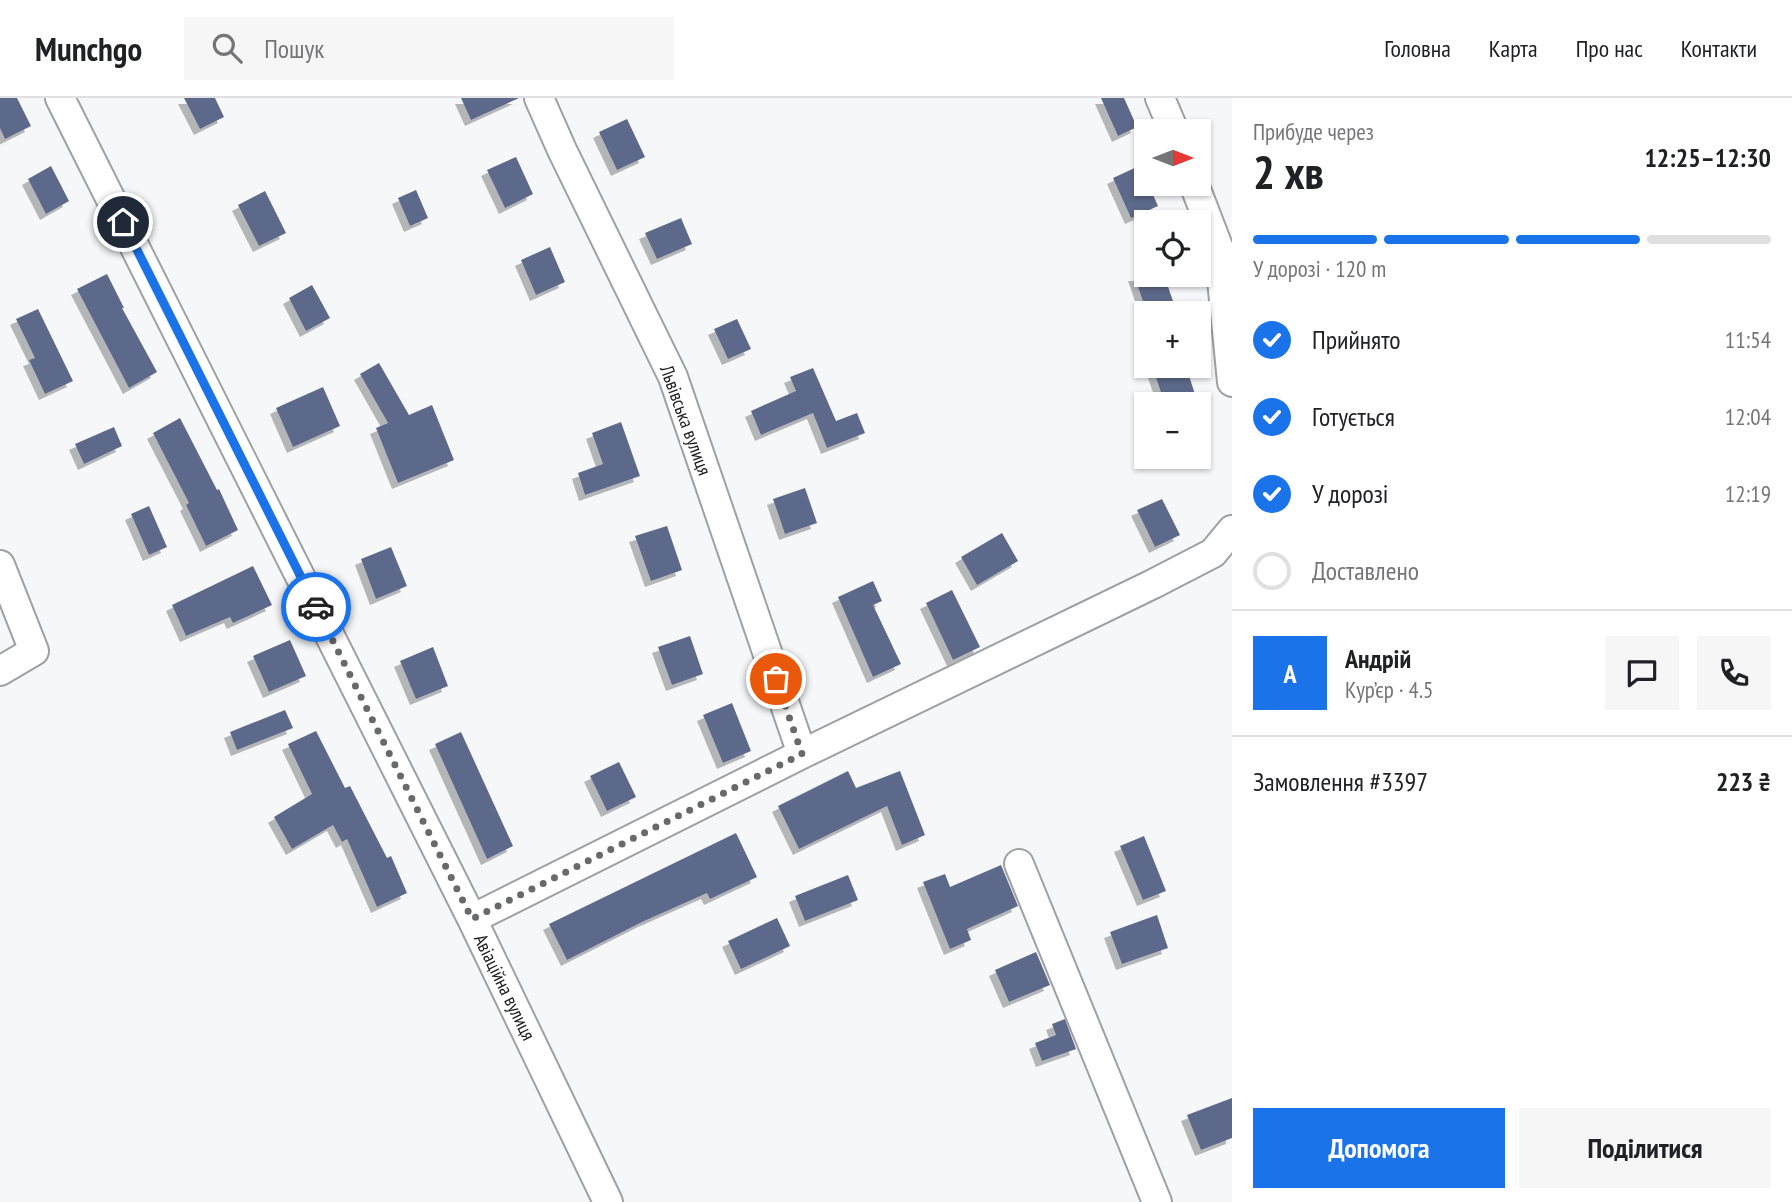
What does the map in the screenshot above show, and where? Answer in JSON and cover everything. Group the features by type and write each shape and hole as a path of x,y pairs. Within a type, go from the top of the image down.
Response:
{"street":[{"name":"Авіаційна вулиця","path":"60,98 472,919 608,1202"},
{"name":"Львівська вулиця","path":"539,98 673,377 802,754"},
{"path":"1160,98 1169,119"},
{"path":"1199,196 1226,256 1232,382"},
{"path":"472,919 802,754 1153,584 1213,553 1232,530"},
{"path":"0,565 34,652 0,671"},
{"path":"1019,864 1157,1202"}],"building":[{"path":"0,98 17,98 31,126 5,139 0,128"},
{"path":"184,98 215,98 224,117 200,129"},
{"path":"461,98 519,98 471,120"},
{"path":"1101,98 1124,98 1134,120 1134,128 1118,136"},
{"path":"627,119 645,157 617,170 599,132"},
{"path":"516,157 533,194 505,208 487,170"},
{"path":"51,166 69,201 46,214 28,179"},
{"path":"1134,168 1134,196 1153,196 1158,206 1149,210 1134,210 1134,217 1131,218 1113,178"},
{"path":"416,190 428,218 410,226 398,198"},
{"path":"265,191 286,233 259,246 238,205"},
{"path":"681,218 692,244 657,259 645,233"},
{"path":"550,247 565,282 536,295 521,260"},
{"path":"107,274 157,372 129,388 77,289"},
{"path":"312,285 330,318 306,331 289,298"},
{"path":"1138,287 1168,287 1173,301 1143,301"},
{"path":"38,309 73,381 45,394 29,360 35,358 16,319"},
{"path":"737,319 751,349 728,359 714,329"},
{"path":"379,363 409,415 432,405 454,460 398,483 376,428 388,423 360,374"},
{"path":"813,368 836,421 857,413 865,433 827,448 813,413 761,435 751,411 796,391 790,377"},
{"path":"1156,378 1190,378 1194,392 1161,392"},
{"path":"323,387 340,426 293,447 276,408"},
{"path":"180,418 238,530 206,546 186,505 189,503 153,433"},
{"path":"621,422 640,476 585,495 578,473 603,464 592,433"},
{"path":"114,427 122,446 84,464 75,444"},
{"path":"805,488 817,523 785,534 773,499"},
{"path":"1162,499 1180,535 1155,547 1137,510"},
{"path":"149,506 167,547 149,555 131,514"},
{"path":"667,526 682,570 651,581 635,536"},
{"path":"1002,533 1018,561 977,585 961,557"},
{"path":"391,547 407,586 376,599 361,559"},
{"path":"253,566 272,605 233,623 230,617 186,636 172,605"},
{"path":"873,581 882,601 873,605 901,664 873,677 838,597"},
{"path":"952,590 980,647 953,660 926,603"},
{"path":"690,636 703,674 672,685 658,647"},
{"path":"290,640 306,676 269,692 253,656"},
{"path":"433,647 448,686 416,699 400,661"},
{"path":"732,703 751,751 723,763 703,715"},
{"path":"285,710 293,728 237,750 230,732"},
{"path":"316,731 345,788 350,786 387,858 391,856 407,893 377,907 347,839 342,842 333,825 292,849 274,817 312,794 288,744"},
{"path":"461,732 513,846 487,859 435,744"},
{"path":"619,762 636,797 607,811 590,776"},
{"path":"848,771 856,788 900,771 925,835 902,845 887,806 799,849 778,806"},
{"path":"736,833 757,877 710,899 707,893 567,960 549,924"},
{"path":"1144,836 1166,891 1143,900 1120,846"},
{"path":"1001,865 1018,906 967,929 971,940 950,949 923,882 945,874 950,887"},
{"path":"848,875 858,900 805,921 795,896"},
{"path":"1157,915 1168,948 1122,964 1110,932"},
{"path":"777,918 790,946 741,969 728,941"},
{"path":"1036,952 1050,985 1009,1002 995,970"},
{"path":"1065,1019 1076,1049 1042,1061 1035,1043 1056,1035 1052,1024"},
{"path":"1232,1098 1232,1138 1201,1150 1187,1115"}],"way so far":[{"path":"316,607 472,919 802,754 776,679"}],"route":[{"path":"123,222 316,607"}]}
